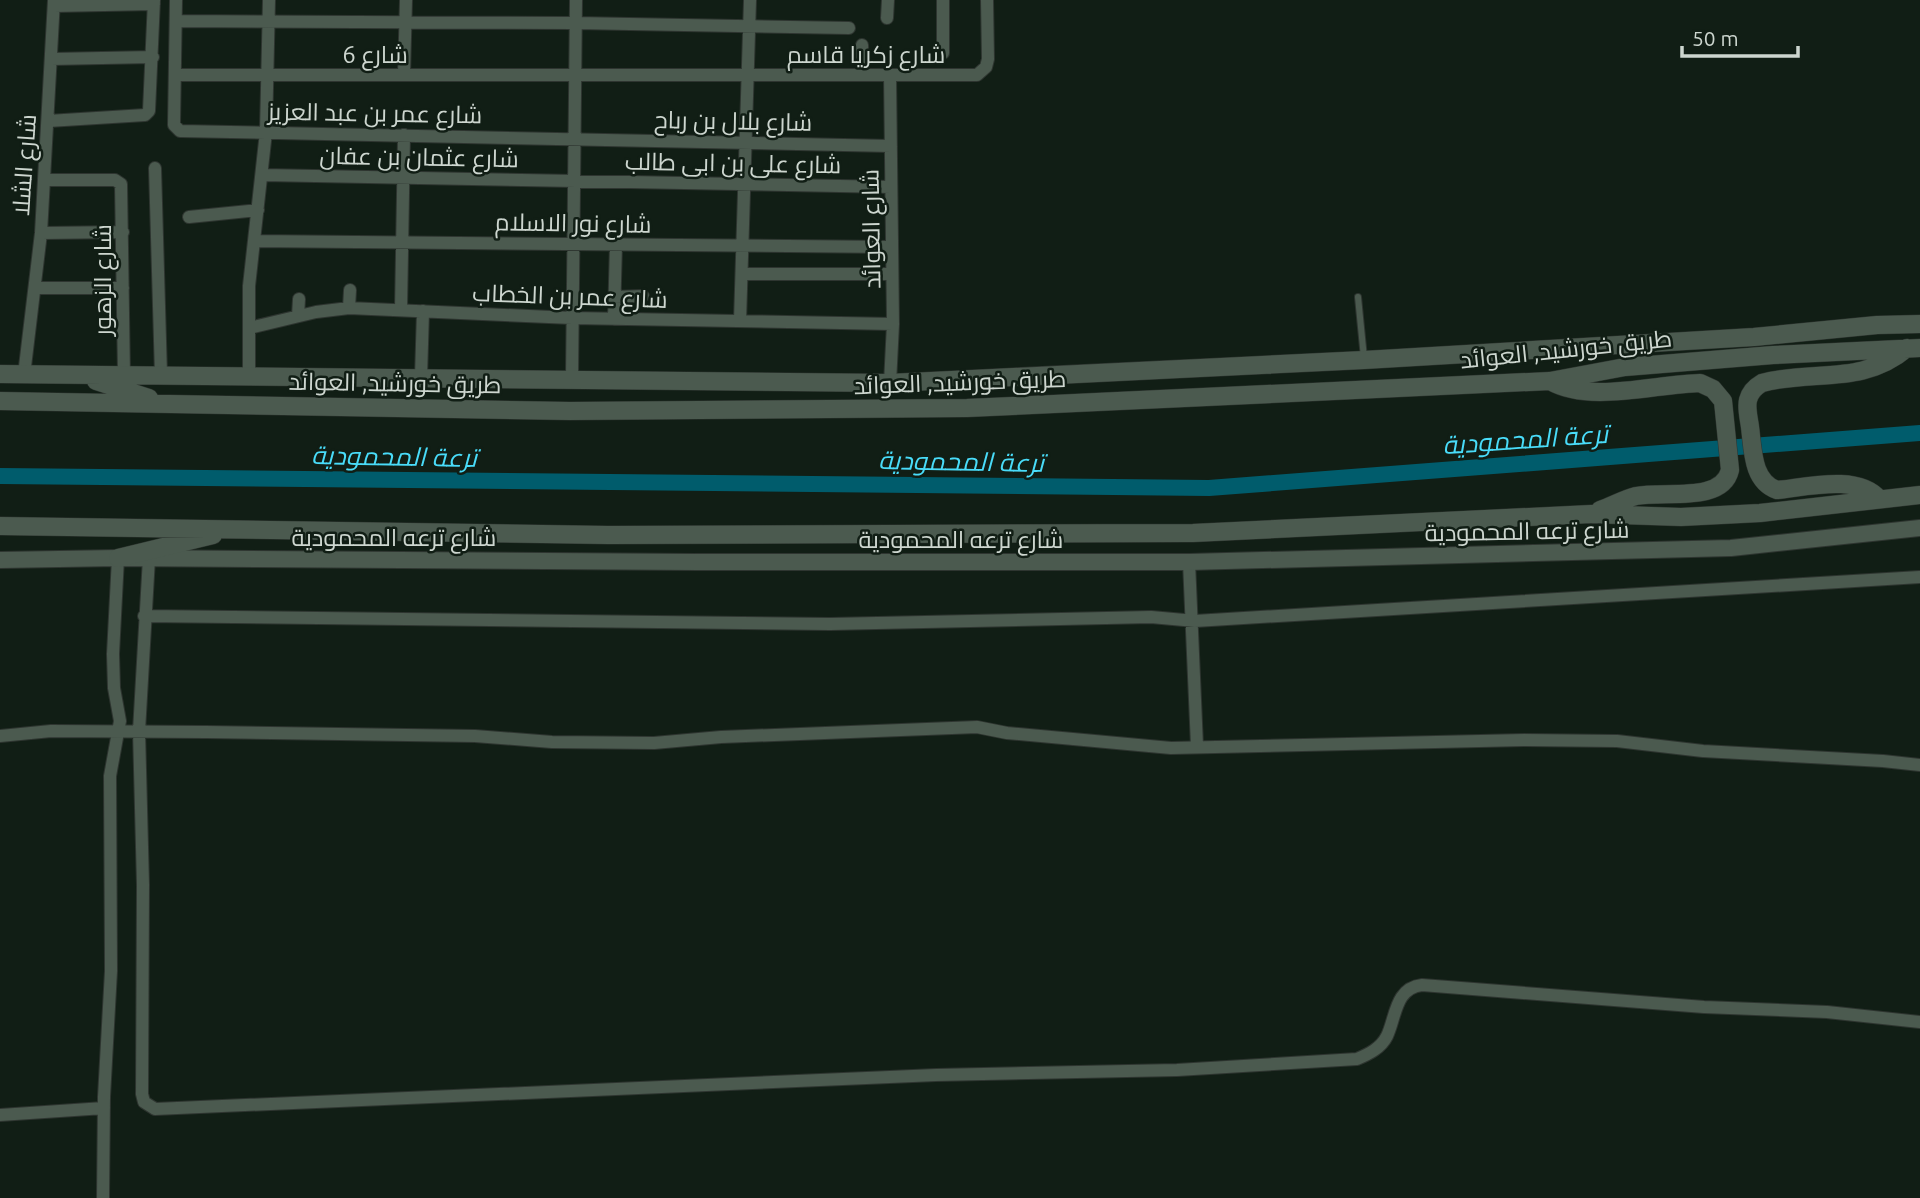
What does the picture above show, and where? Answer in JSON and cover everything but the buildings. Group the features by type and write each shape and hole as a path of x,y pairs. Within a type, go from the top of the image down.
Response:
{"main road":[{"name":"طريق خورشيد, العوائد","path":"0,374 890,383 1364,360 1754,337 1877,325 1920,324"},
{"name":"طريق خورشيد, العوائد","path":"0,401 596,411 967,408 1550,381 1625,367 1773,355 1913,348"},
{"path":"1879,499 1870,490 1857,484 1777,490 1764,482 1754,461 1748,404 1752,392 1762,383 1860,373 1885,365 1913,348"},
{"path":"78,375 169,404"},
{"path":"1550,381 1570,390 1589,393 1700,383 1713,389 1723,401 1730,470 1725,482 1715,489 1635,496 1591,514"},
{"path":"0,526 608,535 1193,533 1591,514 1681,517 1920,495"},
{"path":"118,558 239,529"}],"street":[{"path":"175,75 176,0"},
{"path":"248,375 250,286 267,132 269,0"},
{"path":"404,75 406,0"},
{"path":"572,379 576,0"},
{"path":"740,321 750,0"},
{"path":"887,18 888,0"},
{"path":"943,0 943,53"},
{"name":"شارع زكريا قاسم","path":"748,75 977,75 988,59 987,0"},
{"path":"48,121 145,115 149,111 153,57 154,2 54,3"},
{"name":"شارع الشلا","path":"24,375 41,233 54,3"},
{"path":"176,21 576,23 849,28"},
{"path":"862,45 863,75"},
{"path":"51,59 153,57"},
{"name":"شارع 6","path":"175,75 748,75"},
{"name":"شارع عمر بن عبد العزيز","path":"175,75 176,129 180,131 575,139"},
{"name":"شارع العوائد","path":"890,75 893,324 890,383"},
{"path":"401,310 404,135"},
{"name":"شارع بلال بن رباح","path":"575,139 891,146"},
{"path":"155,168 161,375"},
{"name":"شارع عثمان بن عفان","path":"263,175 574,181"},
{"name":"شارع الزهور","path":"44,180 115,180 121,184 124,376"},
{"name":"شارع على بن ابى طالب","path":"574,181 891,187"},
{"path":"189,217 258,209"},
{"path":"41,233 123,232"},
{"name":"شارع نور الاسلام","path":"254,240 892,247"},
{"path":"614,319 616,244"},
{"path":"742,274 892,274"},
{"path":"35,288 123,288"},
{"path":"349,308 350,290"},
{"path":"614,297 643,296"},
{"path":"298,316 299,299"},
{"name":"شارع عمر بن الخطاب","path":"249,328 298,316 349,308 572,318 893,324"},
{"path":"421,377 423,311"},
{"name":"شارع ترعه المحمودية","path":"0,559 1189,562 1731,548 1920,528"},
{"path":"103,1198 104,1108 111,971 110,776 120,721 114,688 113,654 118,558"},
{"path":"149,558 139,731 143,885 142,1094 144,1102 155,1109 936,1075 1177,1070 1357,1059 1378,1047 1386,1037 1401,998 1409,988 1422,985 1704,1007 1827,1012 1920,1022"},
{"path":"1189,562 1197,746"},
{"path":"144,616 830,624 1151,617 1191,621 1920,577"},
{"path":"0,736 51,731 139,731 461,736 552,742 654,743 721,737 977,727 1007,733 1171,748 1524,740 1617,741 1716,752 1920,765"},
{"path":"0,1115 104,1108"}],"lane":[{"path":"1358,297 1364,360"}],"waterway":[{"name":"ترعة المحمودية","path":"0,476 1209,488 1920,433"}]}
